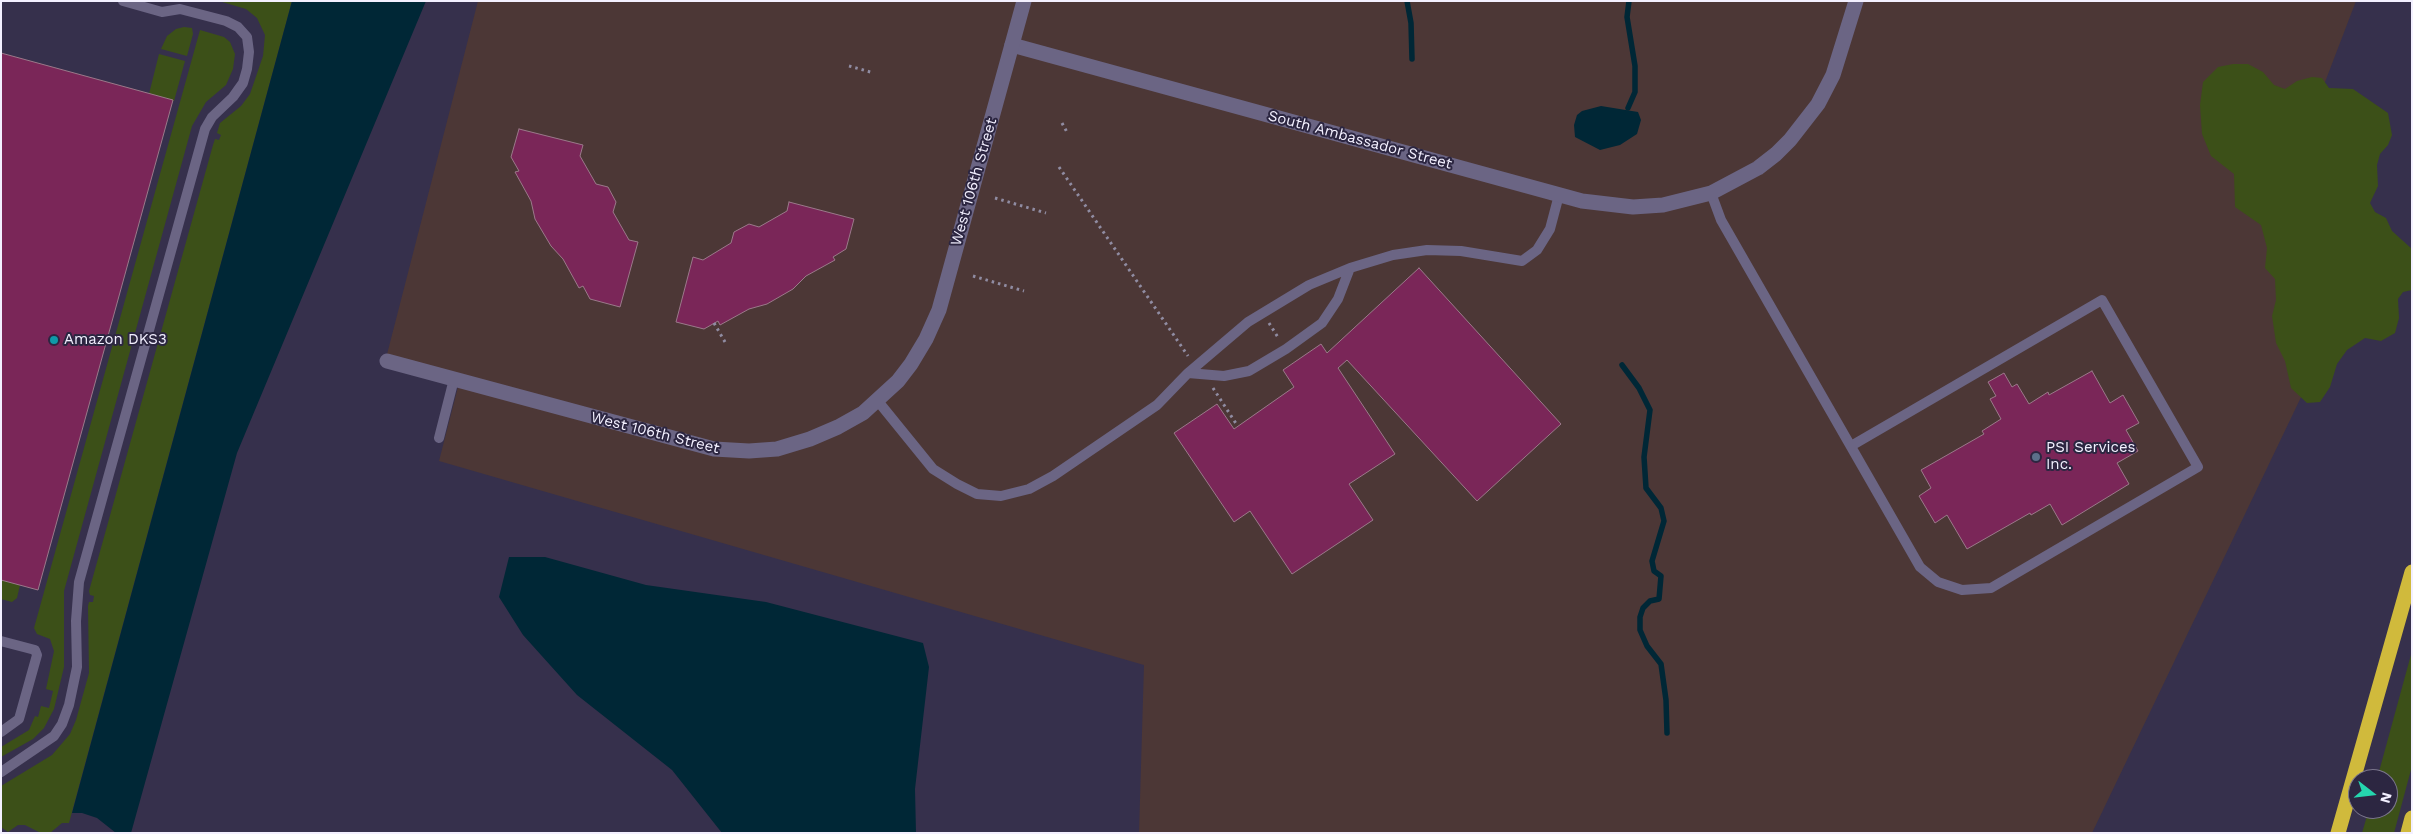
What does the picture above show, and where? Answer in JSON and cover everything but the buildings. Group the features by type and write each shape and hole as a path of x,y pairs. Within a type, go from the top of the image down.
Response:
{"highway":[{"path":"2338,833 2412,572"},
{"path":"2408,833 2412,818"}],"street":[{"name":"West 106th Street","path":"387,361 714,449 749,451 777,449 810,439 863,413 911,364 926,339 938,310 1024,1"},
{"name":"South Ambassador Street","path":"1012,45 1559,195 1582,201 1633,207 1663,204 1711,193 1758,168 1790,140 1818,104 1833,75 1856,1"}],"lane":[{"path":"1,772 54,736 62,724 69,705 77,667 76,621 79,582 205,129 212,117 243,83 247,69 249,52 247,37 238,27 226,21 180,9 162,12 123,1"},
{"path":"1711,193 1721,220 1920,567 1938,582 1949,588 1968,591 1991,588 2198,467 2102,300 1851,446"},
{"path":"877,400 932,470 977,494 1001,496 1029,488 1053,476 1157,405 1188,372 1227,338 1271,307 1309,285 1350,268 1393,255 1427,250 1461,250 1522,261 1537,250 1550,229 1559,195"},
{"path":"1188,372 1224,376 1249,371 1286,349 1322,323 1338,298 1350,268"},
{"path":"439,438 454,379"},
{"path":"1,641 35,650 37,655 20,719 1,732"}],"path":[{"path":"849,66 874,73"},
{"path":"1062,124 1068,134"},
{"path":"1059,167 1188,357"},
{"path":"995,198 1046,213"},
{"path":"973,276 1024,291"},
{"path":"714,323 725,342"},
{"path":"1209,384 1237,426"}],"shaded area":[{"path":"478,1 2356,1 2275,213 2374,245 2092,833 1139,833 1144,665 439,461 458,387 384,366"}],"green space":[{"path":"219,1 292,1 69,823 62,823 50,833 41,833 25,825 18,825 8,832 1,827 1,786 52,755 70,734 76,720 89,673 88,606 89,602 93,602 94,596 90,595 89,591 213,145 215,139 219,140 221,135 217,133 220,123 241,106 250,94 263,56 265,35 257,18 246,9"},
{"path":"192,28 193,34 187,56 161,49 167,36 176,29"},
{"path":"200,30 224,37 230,42 235,54 233,69 226,85 206,102 192,126 64,591 64,667 54,709 44,728 33,739 1,757 1,747 29,730 35,716 38,717 41,706 49,708 53,691 46,689 54,651 50,639 37,634 34,628"},
{"path":"159,54 185,61 174,101 149,94"},
{"path":"2248,64 2263,72 2274,85 2285,89 2297,81 2312,77 2322,78 2329,88 2353,89 2388,113 2392,135 2388,145 2380,154 2377,165 2378,186 2370,203 2375,212 2386,218 2392,231 2412,249 2412,290 2403,292 2398,299 2399,318 2395,333 2381,341 2365,338 2347,350 2337,364 2330,387 2320,402 2307,403 2291,388 2285,361 2276,343 2272,316 2276,300 2275,279 2265,268 2267,248 2261,225 2235,207 2234,174 2211,156 2202,134 2200,105 2203,82 2218,67"},
{"path":"1,580 20,585 17,598 12,602 1,599"},
{"path":"2412,651 2412,766 2398,818 2398,769 2380,769"},
{"path":"2366,819 2398,819 2394,833 2362,833"}],"water":[{"path":"292,1 426,1 237,453 131,833 116,833 97,818 82,813 72,813"},
{"path":"1601,106 1638,112 1641,120 1637,134 1620,145 1600,150 1575,137 1574,125 1577,115 1582,111"},
{"path":"509,557 545,557 646,585 766,602 923,643 929,667 915,789 916,833 722,833 672,770 577,695 523,635 499,597"}],"waterway":[{"path":"1407,1 1411,23 1412,59"},
{"path":"1628,108 1635,92 1635,66 1627,17 1629,1"},
{"path":"1622,365 1639,388 1650,410 1644,457 1646,488 1661,508 1664,521 1652,561 1654,571 1661,576 1659,599 1650,601 1643,608 1640,617 1640,630 1647,646 1661,664 1666,700 1667,733"}],"place":[{"name":"Amazon DKS3","path":"54,340"},
{"name":"PSI Services Inc.","path":"2036,457"}]}
